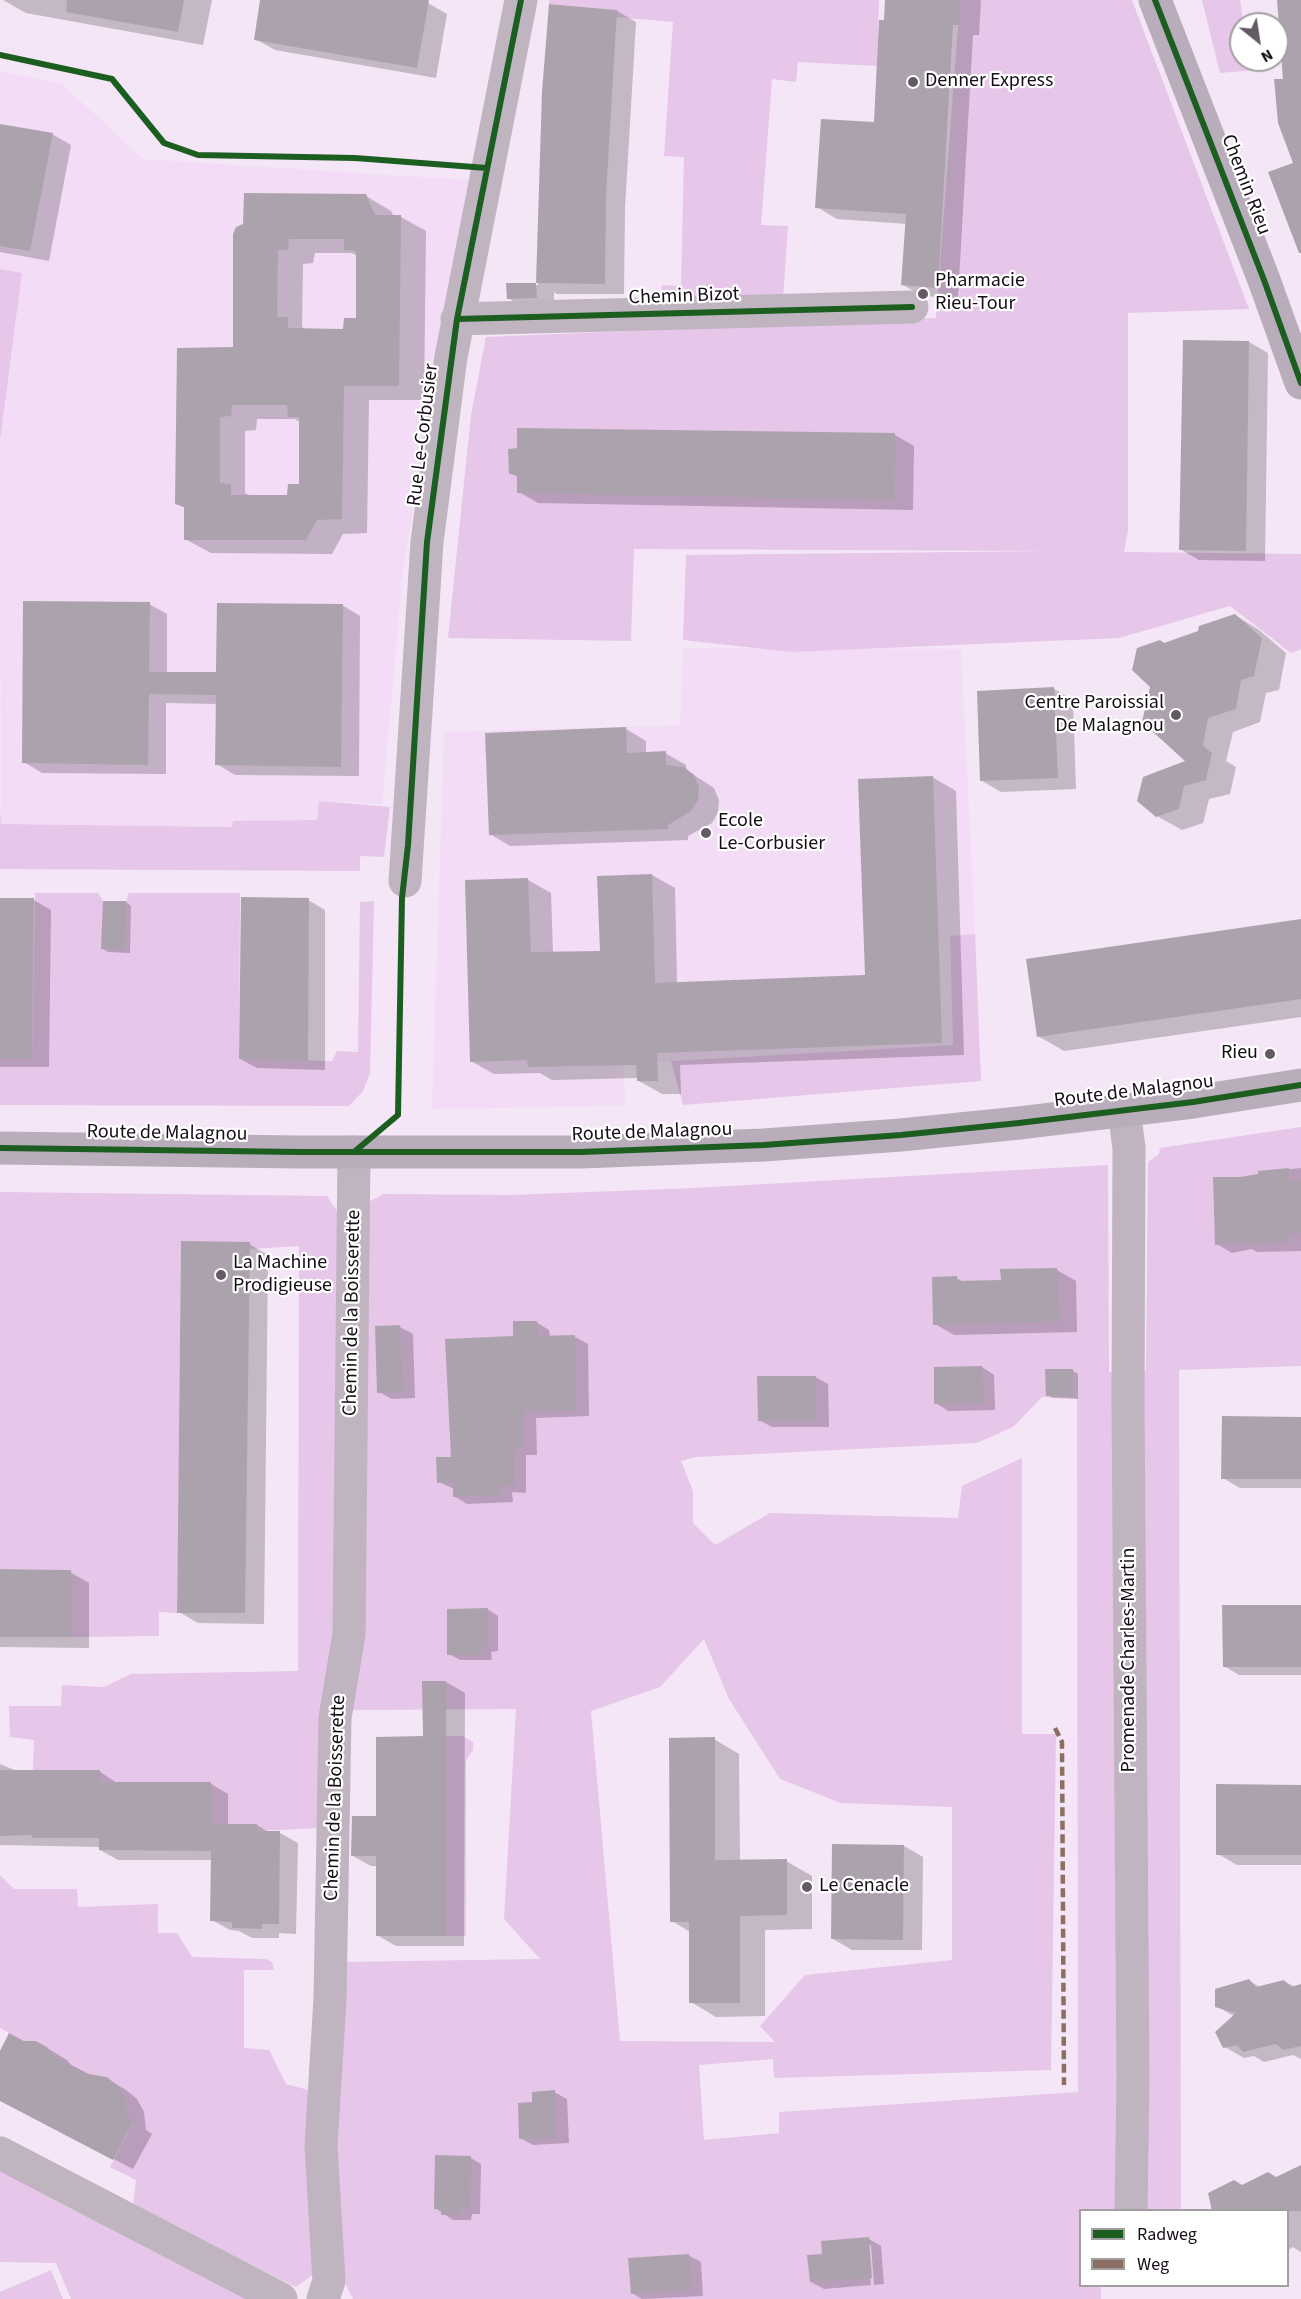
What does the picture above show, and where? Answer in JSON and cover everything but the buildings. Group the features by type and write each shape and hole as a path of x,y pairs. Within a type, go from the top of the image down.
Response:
{"main road":[{"name":"Chemin Rieu","path":"1155,0 1264,280 1301,383"},
{"name":"Route de Malagnou","path":"0,1148 580,1152 764,1145 902,1135 1124,1110 1301,1085"}],"street":[{"name":"Rue Le-Corbusier","path":"405,880 427,542 458,319 521,0"},
{"name":"Chemin Bizot","path":"458,319 912,307"},
{"name":"Promenade Charles-Martin","path":"1124,1110 1129,1148 1128,1411 1133,2069 1131,2209"},
{"name":"Chemin de la Boisserette","path":"323,2299 329,2281 321,2146 330,1999 335,1718 349,1634 354,1152"},
{"path":"0,2153 281,2299"}],"shaded area":[{"path":"549,0 879,0 877,66 798,62 796,82 772,79 761,225 788,226 783,298 661,304 662,285 681,286 684,157 664,156 673,22 616,17 617,10 549,4"},
{"path":"960,0 1132,0 1249,309 1128,313 1128,531 1124,552 1301,554 1301,649 1291,653 1230,606 1119,638 791,652 683,640 686,555 1054,551 634,549 631,641 448,638 471,415 486,337 936,318"},
{"path":"1202,0 1240,0 1242,12 1229,12 1229,72 1232,72 1220,73"},
{"path":"0,71 62,84 143,159 468,180 403,570 382,804 320,801 317,820 234,821 233,827 1,824 0,441 22,273 0,269"},
{"path":"0,269 22,273 0,441"},
{"name":"Ecole Le-Corbusier","path":"683,648 961,649 975,934 950,936 953,1045 624,1064 625,1106 432,1109 444,732 680,725"},
{"path":"319,801 390,807 384,857 360,856 360,871 0,869 0,809 1,824 232,827 233,821 317,820"},
{"path":"35,893 98,893 103,901 126,901 129,893 240,893 239,1059 332,1061 337,1051 358,1052 360,902 374,901 370,1073 363,1091 349,1106 0,1105 0,1058 32,1058"},
{"path":"975,934 981,1081 683,1105 671,1061 953,1045 950,936"},
{"path":"1301,1127 1301,1366 1179,1370 1181,2209 1079,2209 1079,2287 1101,2287 1101,2299 353,2299 346,2285 343,2266 332,2129 343,1962 540,1959 504,1919 516,1709 349,1710 369,1202 383,1194 511,1195 694,1188 1108,1165 1109,1372 1146,1371 1148,1162 1159,1154 1160,1148","holes":["1042,1397 1077,1398 1078,2092 779,2112 779,2133 704,2140 699,2065 773,2059 774,2078 1051,2070 1056,1734 1022,1734 1022,1458 962,1486 958,1518 770,1513 715,1545 693,1523 693,1491 681,1461 696,1457 977,1443 1013,1427","704,1639 729,1699 780,1779 841,1803 952,1807 952,1960 805,1975 760,2026 775,2042 620,2041 591,1711 660,1687"]},
{"path":"0,1192 327,1196 343,1220 338,1614 320,1828 257,1831 257,1824 229,1824 211,1831 211,1782 100,1782 99,1770 33,1770 34,1740 10,1737 9,1706 61,1706 62,1685 104,1687 131,1674 298,1671 299,1246 249,1249 181,1242 177,1613 159,1612 159,1636 71,1637 70,1570 0,1569"},
{"path":"446,1736 462,1736 473,1742 473,1750 466,1760 466,1936 446,1936"},
{"path":"0,1875 14,1889 77,1889 78,1907 158,1904 158,1933 177,1933 192,1957 266,1959 272,1962 274,1970 244,1970 244,2048 269,2050 286,2084 312,2091 317,2272 296,2287 133,2208 136,2180 110,2167 133,2122 127,2118 118,2086 107,2077 89,2074 56,2057 47,2047 36,2041 24,2041 0,2028"},
{"path":"0,2164 259,2299 71,2299 56,2263 0,2262"},
{"path":"51,2270 63,2299 0,2299 0,2292"}],"marked path":[{"path":"1055,1728 1062,1742 1064,2085"}],"cycle path":[{"path":"354,1152 398,1115 402,898 408,845 427,542 457,319 521,0"},
{"path":"1155,0 1264,280 1301,383"},
{"path":"0,55 112,79 164,143 198,155 355,158 487,168"},
{"path":"457,319 912,307"},
{"path":"0,1148 299,1152 581,1152 764,1145 901,1135 1019,1123 1193,1102 1301,1085"}],"place":[{"name":"Denner Express","path":"913,82"},
{"name":"Pharmacie Rieu-Tour","path":"923,294"},
{"name":"Centre Paroissial De Malagnou","path":"1176,715"},
{"name":"Ecole Le-Corbusier","path":"706,833"},
{"name":"Rieu","path":"1270,1054"},
{"name":"La Machine Prodigieuse","path":"221,1275"},
{"name":"Le Cenacle","path":"807,1887"}]}
